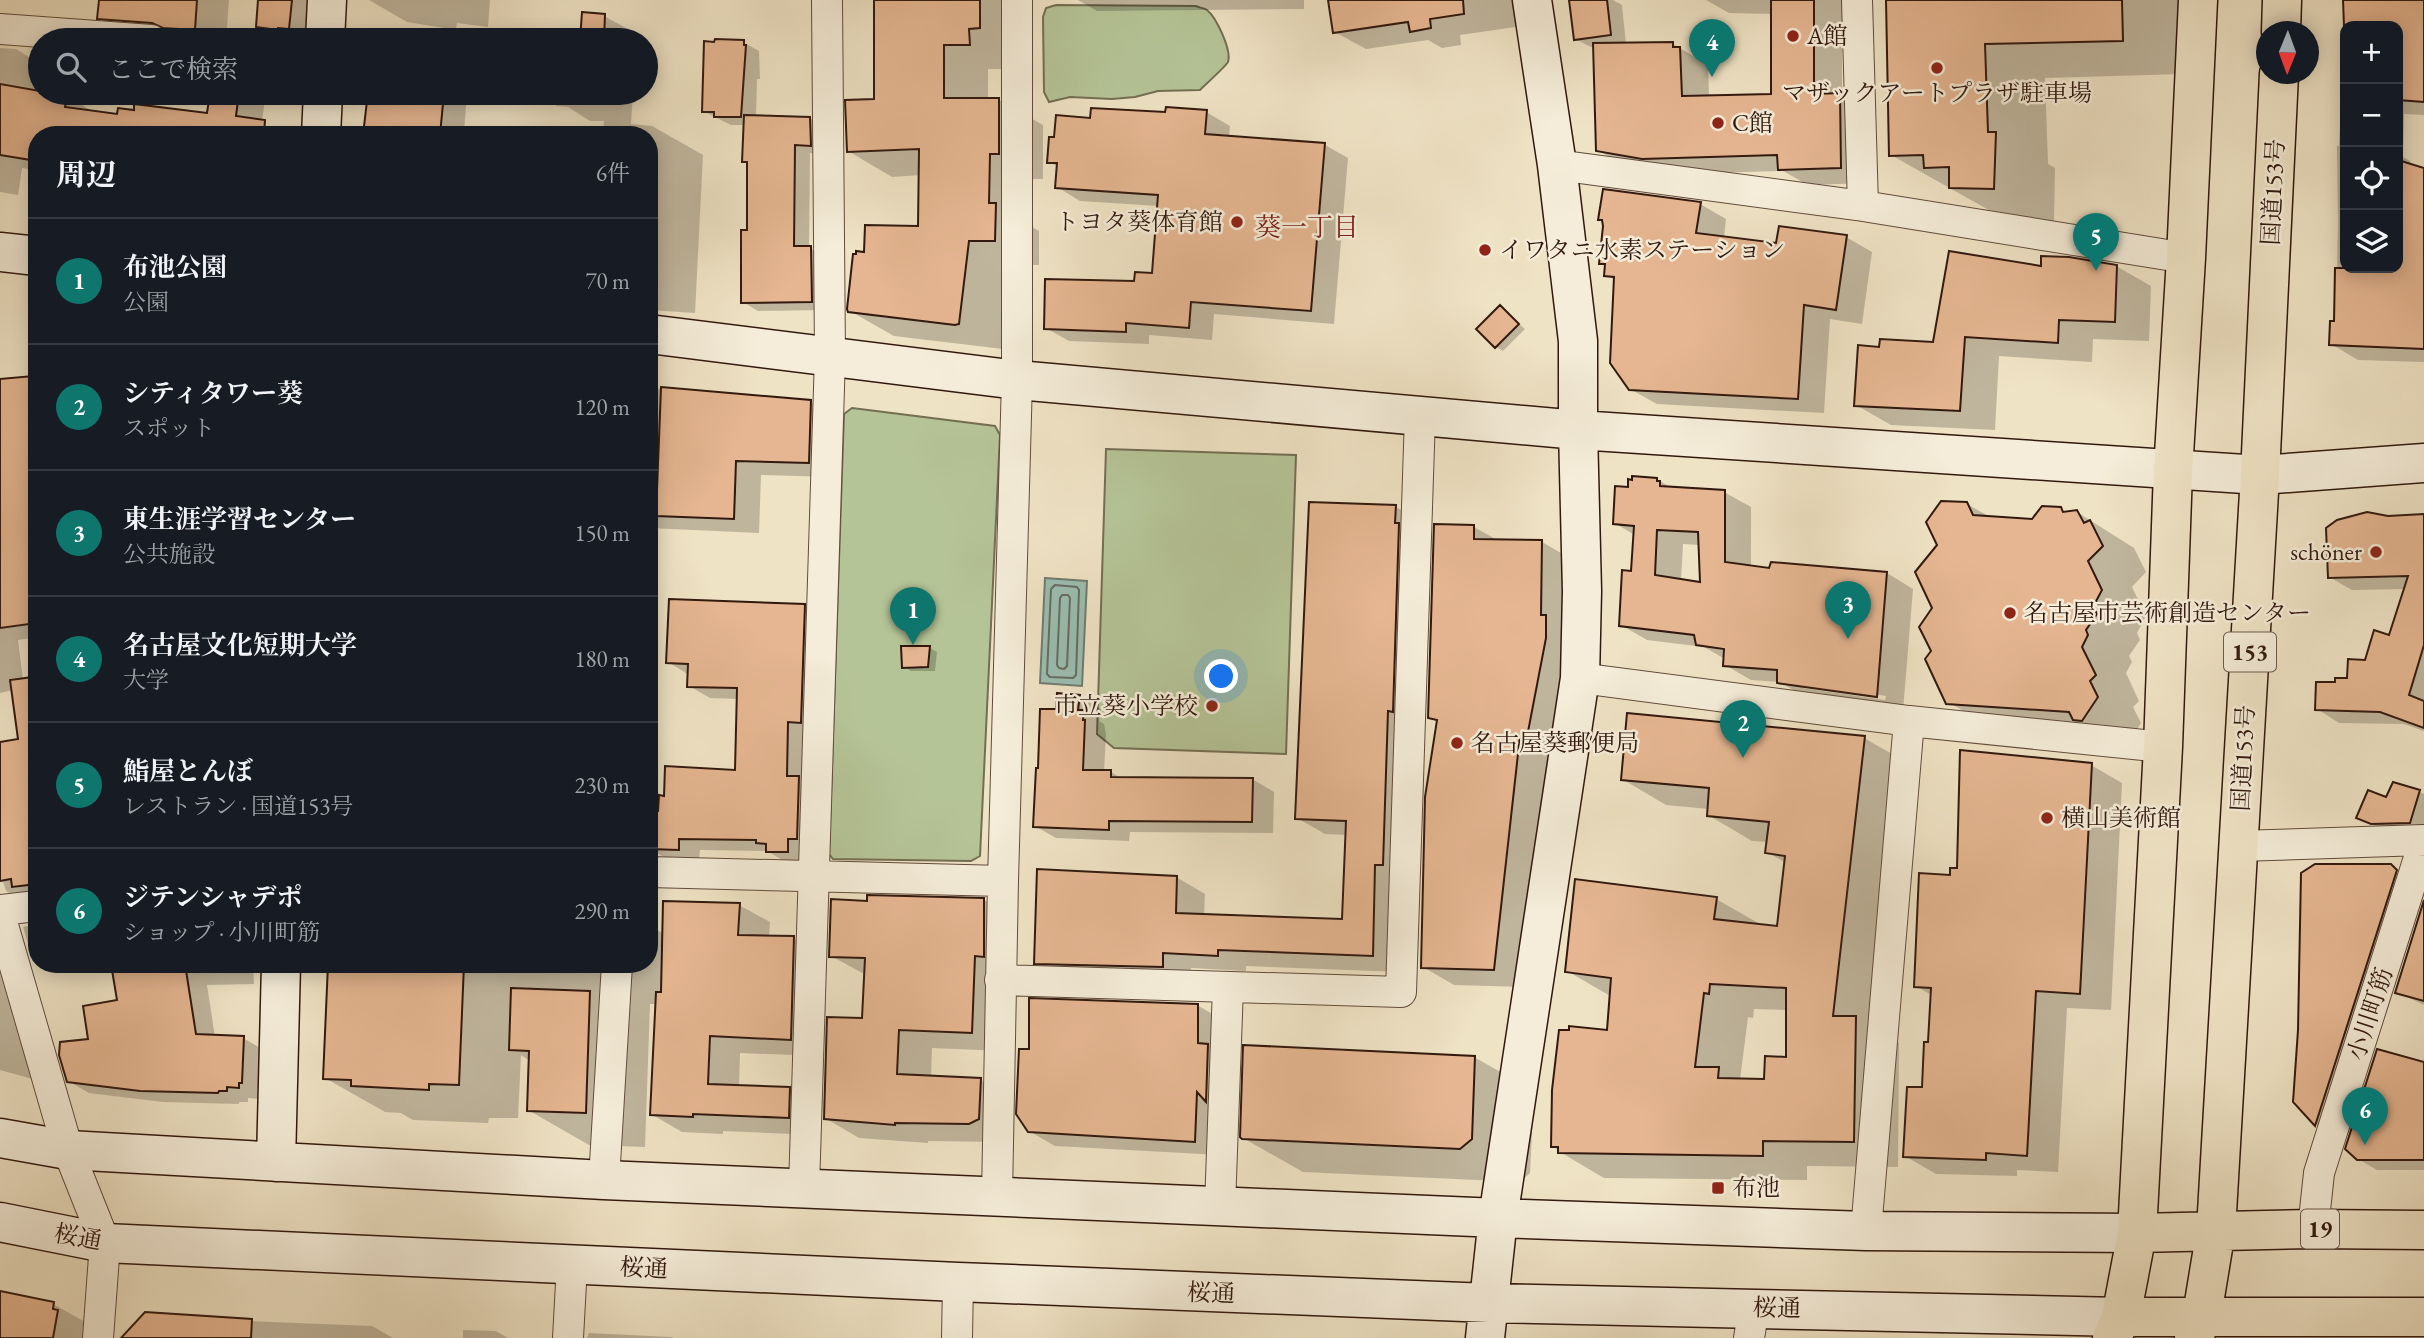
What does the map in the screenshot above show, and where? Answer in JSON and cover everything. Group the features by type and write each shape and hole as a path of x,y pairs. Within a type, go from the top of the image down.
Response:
{"highway":[{"path":"2117,1327 2137,1233 2163,747 2173,471 2186,258 2197,0"},
{"path":"2281,21 2282,0"},
{"name":"国道153号","path":"2198,1327 2216,1230 2260,475 2279,84"},
{"name":"19","path":"2137,1233 2216,1230 2424,1230"},
{"name":"桜通","path":"2117,1327 2198,1327 2424,1318"}],"street":[{"path":"326,28 327,0"},
{"path":"804,1188 830,356 827,0"},
{"path":"997,1196 1000,980 1017,380 1017,0"},
{"path":"1487,1321 1499,1218 1580,678 1583,591 1578,341 1557,165 1532,0"},
{"path":"1857,0 1863,206"},
{"path":"0,29 28,31"},
{"path":"321,126 322,105"},
{"path":"1557,165 1863,206 2186,258"},
{"path":"0,252 28,256"},
{"path":"658,335 1017,380 1578,430 2260,475 2424,463"},
{"path":"1000,980 1401,992 1420,416"},
{"path":"1580,678 1909,721 2163,747"},
{"path":"1866,1231 1909,721"},
{"path":"2238,846 2424,841"},
{"name":"小川町筋","path":"2313,1229 2319,1173 2424,841"},
{"path":"658,872 1003,881"},
{"path":"28,907 0,912 68,1150 105,1242 98,1338"},
{"path":"276,1162 281,973"},
{"path":"604,1180 616,973"},
{"path":"1220,1206 1228,987"},
{"path":"0,1138 68,1150 604,1180 1866,1231 2137,1233"},
{"name":"桜通","path":"0,1222 105,1242 958,1282 1487,1321 2117,1327"},
{"path":"568,1338 572,1265"},
{"path":"957,1338 958,1282"}],"green space":[{"path":"1056,5 1196,6 1207,10 1215,19 1228,50 1228,62 1200,90 1158,91 1112,99 1070,97 1049,102 1044,92 1043,17 1046,8"},
{"path":"852,408 995,426 1000,435 980,856 971,861 833,859 829,854 844,414"},
{"path":"1106,449 1296,455 1286,754 1114,748 1097,734"}],"water":[{"path":"1045,578 1087,581 1082,686 1040,683"}],"building":[{"path":"99,0 197,0 195,28 163,28 152,23 97,19"},
{"path":"258,0 292,0 289,28 256,27"},
{"path":"874,0 980,0 980,28 969,29 970,45 944,45 944,98 999,98 999,154 990,154 989,203 996,203 995,241 969,241 959,324 848,312 847,309 853,254 856,254 856,251 864,252 865,225 918,226 919,149 847,152 845,100 874,99"},
{"path":"1328,0 1463,0 1464,14 1430,19 1431,28 1410,32 1408,22 1333,33"},
{"path":"1569,0 1607,0 1611,35 1574,40"},
{"name":"C館","path":"1771,0 1814,0 1814,94 1840,93 1841,168 1778,170 1777,155 1642,159 1596,151 1593,43 1673,42 1673,47 1680,47 1682,96 1771,94"},
{"path":"1886,0 2122,0 2123,41 1985,44 1988,132 1996,132 1994,189 1949,188 1949,167 1924,168 1923,155 1889,156"},
{"path":"2343,0 2424,0 2424,102 2403,100 2403,21 2344,21"},
{"path":"582,12 605,14 604,28 581,28"},
{"path":"715,39 744,40 746,45 741,117 714,117 714,112 702,112 704,41 714,42"},
{"path":"0,84 28,89 28,105 65,105 117,114 118,108 134,110 134,105 207,113 208,105 237,105 236,116 265,120 265,126 28,126 28,160 0,155"},
{"path":"367,105 443,105 441,126 364,126"},
{"name":"トヨタ葵体育館","path":"1166,107 1207,110 1205,134 1325,143 1311,311 1191,302 1189,328 1126,323 1126,332 1044,329 1045,279 1134,281 1135,272 1152,273 1158,195 1055,188 1057,163 1047,163 1049,137 1054,137 1056,115 1090,118 1091,108 1165,112"},
{"path":"744,115 810,117 811,146 795,145 794,246 811,246 812,302 741,303 741,230 747,230 747,162 742,162"},
{"path":"2403,162 2424,168 2424,349 2329,345 2330,321 2334,321 2335,268 2340,268 2340,273 2403,273"},
{"path":"1603,189 1701,202 1696,233 1776,243 1779,226 1847,235 1836,310 1804,305 1798,399 1629,390 1610,363 1614,277 1604,276 1605,264 1599,264 1603,226 1602,220 1598,220"},
{"path":"1949,251 2041,266 2041,256 2069,257 2117,265 2115,322 2059,320 2058,343 1965,337 1960,411 1854,406 1858,345 1879,347 1880,339 1933,342"},
{"path":"1500,305 1519,324 1495,348 1476,329"},
{"path":"28,376 28,624 0,628 0,379"},
{"path":"661,387 811,400 809,463 736,461 734,519 658,516"},
{"path":"1632,476 1657,478 1660,486 1725,490 1725,562 1769,568 1771,562 1887,572 1877,697 1777,683 1777,670 1723,666 1724,649 1696,645 1694,635 1619,626 1622,570 1631,571 1634,526 1613,524 1615,486 1628,487 1628,479 1632,480","holes":["1657,530 1698,532 1700,582 1655,575"]},
{"path":"1941,501 1967,502 1973,515 2032,519 2042,506 2061,507 2063,512 2077,510 2084,523 2090,520 2103,546 2088,561 2102,590 2093,607 2097,614 2086,630 2088,635 2082,647 2096,675 2090,681 2098,697 2082,721 2073,720 2069,712 1946,704 1925,659 1931,651 1919,627 1932,608 1915,572 1937,545 1926,522"},
{"path":"1309,502 1396,505 1395,523 1399,523 1393,712 1388,711 1383,865 1375,865 1373,956 1218,950 1218,956 1163,953 1163,967 1034,964 1037,869 1177,876 1176,913 1342,919 1346,821 1295,819"},
{"path":"2367,512 2388,516 2424,514 2424,645 2409,695 2424,701 2424,728 2380,712 2315,710 2316,682 2335,682 2335,678 2347,678 2348,659 2365,660 2374,630 2389,635 2408,576 2328,578 2326,528 2337,520"},
{"path":"1434,524 1474,525 1474,539 1542,540 1541,615 1546,615 1546,638 1527,737 1520,736 1494,970 1421,968 1425,797 1437,720 1428,718"},
{"path":"669,599 805,604 801,723 788,722 787,776 799,776 797,839 788,839 788,852 766,852 766,844 756,843 756,840 679,839 679,850 658,849 659,795 664,796 665,766 735,770 737,688 687,687 688,664 666,663"},
{"path":"901,646 930,646 928,667 902,668"},
{"path":"28,678 28,885 12,887 11,879 0,881 0,742 18,739 10,680"},
{"path":"1057,693 1080,695 1078,710 1084,710 1085,720 1083,770 1111,770 1111,777 1253,778 1252,822 1109,821 1109,830 1033,827 1040,709 1056,709"},
{"path":"1627,713 1865,736 1833,1016 1856,1016 1854,1142 1763,1141 1763,1156 1558,1153 1558,1147 1551,1147 1552,1090 1559,1030 1569,1030 1569,1026 1607,1030 1611,978 1565,972 1575,879 1717,897 1714,919 1777,926 1785,856 1765,853 1769,822 1707,816 1709,788 1621,780","holes":["1710,984 1786,988 1786,1057 1765,1056 1764,1079 1718,1078 1719,1067 1695,1067 1704,993 1709,994"]},
{"path":"1960,750 2092,763 2080,994 2036,991 2027,1156 1986,1153 1986,1160 1903,1157 1907,1087 1922,1087 1924,1042 1928,1042 1931,988 1914,987 1919,873 1950,875 1950,868 1957,868"},
{"path":"2393,782 2420,790 2410,823 2371,824 2356,818 2368,790 2386,797"},
{"path":"2315,864 2391,864 2397,870 2315,1126 2293,1102 2298,1030 2301,873"},
{"path":"867,895 984,898 984,957 975,956 972,1033 899,1030 897,1074 981,1078 979,1119 969,1124 895,1125 824,1119 827,1017 862,1018 865,958 829,957 831,899 867,901"},
{"path":"2424,900 2424,1001 2395,993"},
{"path":"663,901 740,903 738,935 794,936 791,1040 710,1036 708,1084 790,1087 789,1118 650,1115 656,992 661,992"},
{"path":"112,973 186,973 196,1034 244,1036 242,1083 239,1083 239,1088 227,1087 227,1091 218,1093 140,1091 67,1082 59,1055 60,1042 88,1039 83,1006 117,1000"},
{"path":"328,973 464,973 459,1085 429,1084 429,1090 351,1086 351,1080 323,1079"},
{"path":"511,988 590,991 586,1113 527,1111 529,1051 509,1050"},
{"path":"1029,998 1198,1004 1198,1043 1208,1044 1206,1102 1197,1092 1195,1142 1028,1132 1016,1114 1019,1049 1029,1049"},
{"path":"1243,1045 1475,1056 1472,1139 1460,1149 1242,1139"},
{"path":"2377,1049 2424,1062 2424,1160 2357,1160 2345,1149"},
{"path":"0,1291 54,1302 53,1309 58,1310 53,1338 0,1338"},
{"path":"145,1312 252,1319 251,1338 121,1338"}],"place":[{"name":"A館","path":"1793,36"},
{"name":"マザックアートプラザ駐車場","path":"1937,68"},
{"name":"名古屋文化短期大学","path":"1712,77"},
{"name":"C館","path":"1718,123"},
{"name":"トヨタ葵体育館","path":"1237,222"},
{"name":"イワタニ水素ステーション","path":"1485,250"},
{"name":"鮨屋とんぼ","path":"2096,271"},
{"name":"schöner","path":"2376,552"},
{"name":"名古屋市芸術創造センター","path":"2010,613"},
{"name":"東生涯学習センター","path":"1848,639"},
{"name":"布池公園","path":"913,645"},
{"name":"市立葵小学校","path":"1212,706"},
{"name":"名古屋葵郵便局","path":"1457,743"},
{"name":"シティタワー葵","path":"1743,758"},
{"name":"横山美術館","path":"2047,818"},
{"name":"ジテンシャデポ","path":"2365,1145"},
{"name":"布池","path":"1718,1188"}],"district":[{"name":"葵一丁目","path":"1307,227"}]}
